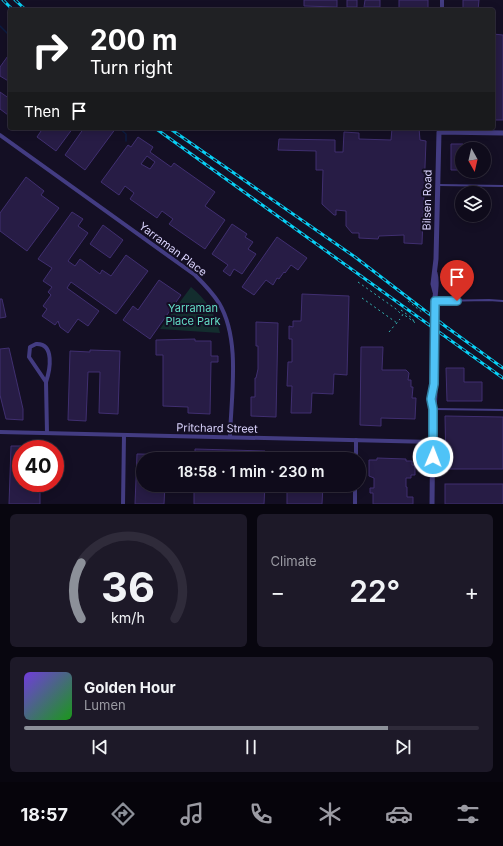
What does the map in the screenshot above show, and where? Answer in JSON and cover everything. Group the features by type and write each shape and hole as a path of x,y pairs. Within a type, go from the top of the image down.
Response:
{"street":[{"path":"439,130 503,133"},
{"name":"Bilsen Road","path":"432,504 433,409 436,400 434,384 435,292 438,282 435,273 439,130"},
{"name":"Yarraman Place","path":"0,135 194,275 212,293 224,316 232,344 230,437"},
{"path":"46,382 29,357 30,347 36,344 45,345 49,351 49,374 46,382 47,433"},
{"name":"Pritchard Street","path":"0,432 433,442"},
{"path":"123,504 124,435"},
{"path":"356,440 356,452"},
{"path":"355,492 355,504"}],"lane":[{"path":"438,185 503,186"},
{"path":"435,301 503,301"},
{"path":"433,409 503,410"}],"path":[{"path":"358,282 396,309 402,316 403,314 417,324"},
{"path":"362,298 396,324 400,319"},
{"path":"408,301 423,313"},
{"path":"401,310 412,318 414,322"},
{"path":"389,332 394,326"}],"green space":[{"name":"Yarraman Place Park","path":"191,287 210,308 220,333 160,329"}],"building":[{"path":"304,0 337,0 337,7 304,6"},
{"path":"347,0 357,0 357,7 347,7"},
{"path":"365,0 380,0 380,7 364,7"},
{"path":"399,0 428,0 428,8 399,8"},
{"path":"463,0 479,0 478,8 463,8"},
{"path":"495,34 503,35 503,120 495,120"},
{"path":"8,56 8,81 0,76 0,67"},
{"path":"0,92 8,98 8,115 0,109"},
{"path":"42,130 72,130 56,151 37,137"},
{"path":"83,130 115,130 85,170 65,155"},
{"path":"392,130 419,130 420,140 426,141 422,244 404,243 404,235 379,236 378,239 359,238 359,233 352,233 346,226 346,211 336,210 336,215 334,215 322,204 323,170 316,170 316,151 278,150 279,139 335,140 335,152 343,152 344,132 359,133 359,139 391,140"},
{"path":"138,137 153,147 150,152 171,167 174,163 215,192 205,206 225,220 205,249 169,224 173,219 162,211 157,218 130,199 134,193 125,186 119,195 101,182 128,145 131,147","holes":["147,156 155,162 150,169 141,164"]},
{"path":"451,144 455,144 455,170 451,170"},
{"path":"26,177 44,191 41,195 59,208 27,251 0,231 0,213"},
{"path":"72,212 83,219 78,226 88,233 68,261 75,266 80,259 100,274 102,270 111,276 126,255 148,271 116,314 71,282 67,288 99,311 88,326 78,319 68,333 60,327 58,321 55,325 42,316 47,309 43,306 51,295 48,292 52,287 43,281 52,268 38,259"},
{"path":"232,224 247,234 245,237 253,242 248,249 256,254 242,274 234,269 230,276 223,271 228,265 212,254"},
{"path":"103,225 123,240 110,258 90,244"},
{"path":"277,237 307,258 298,270 291,265 279,279 277,278 273,285 266,280 254,295 242,287"},
{"path":"159,280 181,295 150,339 123,320 133,306 138,310"},
{"path":"302,294 349,296 347,375 334,374 333,394 312,393 311,413 291,413 292,386 287,386 288,362 292,362 292,339 289,339 289,326 293,327 293,321 301,321"},
{"path":"0,299 2,299 6,317 0,318"},
{"path":"256,322 278,323 276,417 251,416 251,397 255,397 255,378 258,369"},
{"path":"195,339 195,341 211,341 211,356 218,356 218,362 211,362 210,414 188,413 188,407 163,406 163,355 156,355 156,340"},
{"path":"361,347 383,347 382,370 406,370 409,373 408,380 411,380 411,387 413,387 412,398 416,398 415,419 381,418 381,426 360,425"},
{"path":"9,348 23,409 23,420 6,419 0,395 0,349"},
{"path":"90,350 120,351 118,414 99,413 100,372 88,372 86,421 68,420 70,351 90,352"},
{"path":"446,368 464,368 464,382 482,382 482,401 447,401"},
{"path":"445,416 503,417 503,469 446,469"},
{"path":"12,446 12,492 40,492 40,504 9,504"},
{"path":"195,449 265,451 265,452 195,452"},
{"path":"377,458 406,459 406,461 412,461 412,465 415,465 415,475 411,475 411,478 406,478 406,487 407,497 413,497 413,504 373,504 373,493 370,493 370,488 374,488 374,478 369,476 369,460 377,460"},
{"path":"136,479 136,492 165,492 164,504 135,504"},
{"path":"445,484 503,484 503,504 445,504"},
{"path":"194,492 265,492 264,504 194,504"},
{"path":"287,492 323,492 322,504 287,504"}],"waterway":[{"path":"0,26 8,34"},
{"path":"121,130 126,134 126,141"}],"railway":[{"path":"3,0 11,8"},
{"path":"15,0 24,8"},
{"path":"158,130 503,378"},
{"path":"172,130 355,257 503,368"}],"route":[{"path":"433,457 433,409 431,394 434,384 435,301 457,301"}]}
